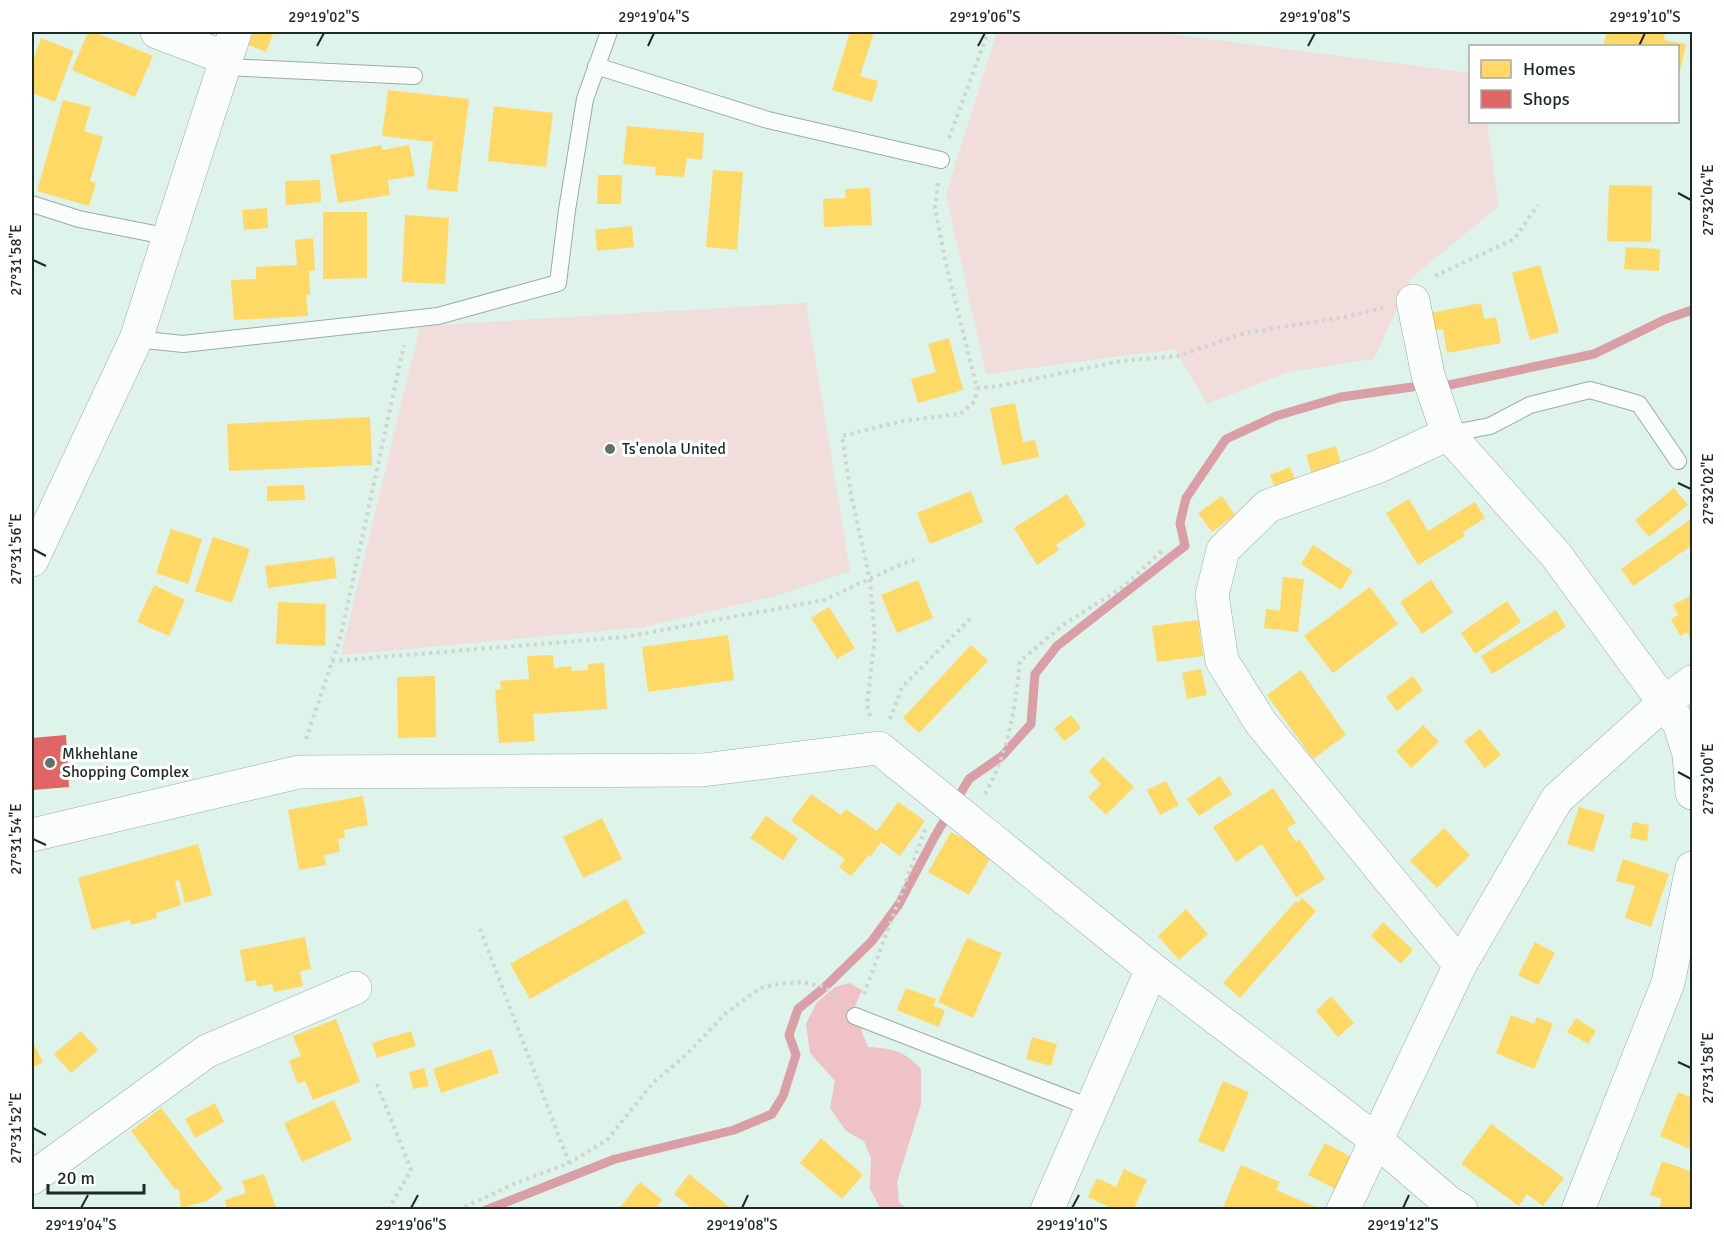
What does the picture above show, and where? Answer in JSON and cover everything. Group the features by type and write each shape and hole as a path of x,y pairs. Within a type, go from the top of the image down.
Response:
{"street":[{"path":"32,560 136,339 229,52 157,32"},
{"path":"1413,301 1428,375 1448,434 1556,555 1679,723 1689,754 1692,793"},
{"path":"1448,434 1377,467 1268,506 1223,550 1212,595 1222,661 1261,723 1460,965"},
{"path":"1343,1209 1460,965 1557,799 1664,703 1692,681"},
{"path":"32,835 299,772 703,770 879,748 1152,969 1376,1140 1448,1202 1461,1209"},
{"path":"1578,1209 1668,983 1692,868"},
{"path":"1047,1209 1152,969"},
{"path":"32,1178 207,1051 355,988"}],"lane":[{"path":"136,339 183,344 438,316 558,283 585,99 609,32"},
{"path":"229,52 414,76"},
{"path":"597,66 768,120 941,160"},
{"path":"32,204 79,219 170,237"},
{"path":"1448,434 1490,426 1530,405 1590,390 1639,404 1678,461"},
{"path":"855,1016 1092,1108"}],"path":[{"path":"977,388 999,386 1120,361 1178,356 1245,333 1345,317 1413,301 1430,279 1514,239 1538,205"},
{"path":"879,748 867,705 875,637 870,580 851,494 842,436 903,421 960,414 975,401 977,388 945,260"},
{"path":"299,772 307,732 341,635 410,319"},
{"path":"970,821 996,775 1014,717 1020,661 1064,626 1124,586 1162,551"},
{"path":"332,661 625,637 824,600 919,558"},
{"path":"879,748 902,687 970,619"},
{"path":"458,1209 516,1183 569,1163 608,1140 654,1082 687,1054 726,1013 760,988 803,982 825,987 855,1016 880,955 938,795"},
{"path":"480,929 569,1163"},
{"path":"377,1084 411,1170 388,1209"}],"shaded area":[{"path":"997,32 1154,32 1469,73 1469,123 1487,123 1499,206 1411,278 1374,359 1288,372 1207,404 1175,349 986,374 946,194"},
{"name":"Ts'enola United","path":"806,303 850,571 779,595 644,627 341,655 420,326"},
{"path":"849,983 862,990 855,1006 868,1047 903,1054 921,1069 921,1104 897,1182 899,1202 907,1209 881,1209 870,1189 871,1158 864,1141 846,1131 830,1108 835,1081 810,1053 806,1024 817,1002 835,987"}],"building: Homes":[{"path":"88,32 94,32 153,56 135,97 72,70"},
{"path":"254,32 274,32 266,52 248,45"},
{"path":"850,32 874,32 860,76 878,81 872,102 832,90"},
{"path":"1607,32 1665,32 1664,40 1686,44 1681,68 1679,67 1679,45 1603,45"},
{"path":"41,38 74,51 55,102 32,93 32,63"},
{"path":"388,90 469,99 457,192 427,189 433,142 382,136"},
{"path":"63,100 91,107 84,131 103,137 90,181 96,183 89,206 37,191"},
{"path":"494,106 553,113 546,167 488,161"},
{"path":"627,126 704,133 702,160 687,158 684,177 655,175 656,167 623,164"},
{"path":"381,145 383,150 409,145 415,176 388,180 390,195 338,203 330,155"},
{"path":"713,170 743,172 737,250 706,247"},
{"path":"598,175 622,175 621,204 597,204"},
{"path":"320,180 321,202 286,205 285,181"},
{"path":"1609,185 1652,186 1651,242 1607,241"},
{"path":"870,188 872,225 824,227 823,199 846,198 845,189"},
{"path":"267,208 268,228 244,230 242,210"},
{"path":"323,212 367,212 367,278 323,279"},
{"path":"405,215 449,218 445,284 402,282"},
{"path":"632,226 634,247 597,251 595,230"},
{"path":"313,238 315,270 309,271 310,295 306,295 308,316 234,320 231,280 256,279 256,267 297,265 295,240"},
{"path":"1626,247 1660,249 1659,271 1624,269"},
{"path":"1540,265 1559,332 1530,340 1512,273"},
{"path":"1481,303 1484,319 1496,317 1501,343 1447,353 1443,329 1434,331 1431,313"},
{"path":"949,338 963,390 918,403 911,379 936,372 928,344"},
{"path":"1015,403 1023,442 1035,440 1039,457 1002,465 990,408"},
{"path":"370,417 372,465 229,471 227,424"},
{"path":"1336,446 1342,468 1313,477 1306,455"},
{"path":"1290,467 1296,482 1276,491 1270,475"},
{"path":"304,485 305,500 267,501 267,486"},
{"path":"1674,488 1688,505 1649,537 1635,520"},
{"path":"971,491 983,522 930,544 917,513"},
{"path":"1067,494 1086,525 1056,545 1059,550 1037,565 1014,528"},
{"path":"1222,496 1235,515 1212,532 1198,513"},
{"path":"1409,499 1428,531 1475,502 1485,518 1463,532 1465,536 1418,565 1386,513"},
{"path":"1692,518 1692,548 1691,546 1633,586 1621,569"},
{"path":"171,529 202,539 188,584 156,573"},
{"path":"213,537 250,549 232,603 195,591"},
{"path":"1313,545 1353,571 1341,590 1301,564"},
{"path":"334,557 337,578 268,588 265,566"},
{"path":"1283,577 1304,579 1298,632 1264,628 1266,609 1280,611"},
{"path":"918,580 933,618 897,633 881,595"},
{"path":"1431,580 1453,612 1422,634 1400,602"},
{"path":"154,585 185,600 169,636 137,622"},
{"path":"1370,587 1398,624 1333,673 1304,636"},
{"path":"1692,595 1692,643 1687,632 1680,636 1671,619 1678,615 1673,605"},
{"path":"1507,601 1521,622 1475,654 1461,633"},
{"path":"278,602 326,604 325,646 276,644"},
{"path":"829,607 855,648 837,659 811,618"},
{"path":"1556,610 1566,627 1492,674 1481,656"},
{"path":"1198,620 1203,656 1157,662 1152,626"},
{"path":"728,635 734,680 648,692 642,647"},
{"path":"971,645 988,661 919,733 903,718"},
{"path":"553,655 554,668 571,666 572,671 588,670 588,664 604,663 607,709 533,714 535,741 499,743 495,690 501,689 500,681 529,679 527,656"},
{"path":"1201,669 1207,695 1187,699 1182,673"},
{"path":"1301,670 1346,735 1313,759 1267,695"},
{"path":"435,676 436,737 398,738 397,677"},
{"path":"1413,676 1423,690 1397,711 1386,697"},
{"path":"1071,715 1081,728 1064,741 1054,728"},
{"path":"1423,725 1439,742 1411,768 1396,751"},
{"path":"1480,729 1501,755 1485,768 1464,741"},
{"path":"1103,757 1134,787 1106,815 1088,797 1101,784 1089,771"},
{"path":"1220,776 1232,794 1199,816 1187,799"},
{"path":"1166,781 1179,805 1160,815 1147,790"},
{"path":"1273,788 1296,823 1287,828 1296,842 1299,839 1325,879 1296,897 1262,844 1236,862 1213,827"},
{"path":"811,794 841,815 846,809 877,831 898,802 925,821 900,856 881,842 851,876 839,867 845,859 791,821"},
{"path":"363,796 368,825 344,830 345,838 338,839 340,852 324,855 326,865 299,870 288,810"},
{"path":"1579,807 1605,815 1593,852 1567,844"},
{"path":"766,816 798,838 783,860 750,838"},
{"path":"602,818 622,859 583,878 563,837"},
{"path":"1633,822 1649,825 1647,841 1630,838"},
{"path":"1444,828 1470,855 1437,888 1410,861"},
{"path":"951,832 992,855 969,895 928,872"},
{"path":"198,844 212,895 185,903 179,880 175,882 181,905 156,913 157,918 131,925 130,920 92,930 78,878"},
{"path":"1623,859 1669,874 1651,927 1625,918 1635,886 1616,881"},
{"path":"1302,898 1316,911 1240,998 1223,983 1296,901 1298,903"},
{"path":"626,899 645,933 530,999 510,964"},
{"path":"1186,909 1208,934 1179,960 1158,936"},
{"path":"1383,922 1413,950 1401,964 1371,936"},
{"path":"305,937 311,969 300,972 303,986 274,992 272,984 257,987 256,980 246,982 240,950"},
{"path":"967,938 1002,953 973,1018 938,1002"},
{"path":"1535,942 1555,953 1538,985 1518,975"},
{"path":"906,988 936,999 933,1006 945,1010 939,1027 897,1010"},
{"path":"1331,996 1354,1023 1338,1037 1316,1011"},
{"path":"1511,1015 1534,1024 1537,1017 1553,1024 1534,1069 1496,1053"},
{"path":"1576,1018 1596,1031 1588,1044 1567,1032"},
{"path":"336,1019 360,1082 313,1100 305,1081 298,1084 289,1061 301,1056 293,1036"},
{"path":"81,1031 98,1050 71,1073 54,1054"},
{"path":"411,1031 416,1046 377,1058 372,1043"},
{"path":"1032,1037 1057,1044 1051,1066 1026,1059"},
{"path":"32,1041 43,1062 32,1068"},
{"path":"491,1049 499,1073 441,1093 433,1069"},
{"path":"424,1068 429,1086 413,1089 409,1072"},
{"path":"1223,1081 1249,1092 1224,1152 1198,1141"},
{"path":"1678,1092 1692,1098 1692,1150 1660,1136"},
{"path":"334,1100 352,1140 302,1162 284,1123"},
{"path":"215,1103 224,1122 195,1138 185,1119"},
{"path":"161,1108 223,1189 207,1201 181,1208 179,1190 174,1188 131,1131"},
{"path":"1491,1124 1564,1178 1543,1206 1527,1194 1519,1206 1461,1164"},
{"path":"821,1138 863,1175 842,1199 800,1163"},
{"path":"1325,1143 1355,1159 1339,1191 1308,1175"},
{"path":"1662,1161 1692,1172 1692,1210 1658,1210 1662,1199 1650,1195"},
{"path":"1241,1165 1280,1182 1276,1190 1323,1210 1222,1210"},
{"path":"1124,1169 1147,1180 1133,1210 1115,1210 1088,1197 1097,1178 1116,1187"},
{"path":"264,1174 276,1208 228,1210 225,1200 246,1193 242,1181"},
{"path":"689,1174 733,1210 694,1210 674,1194"},
{"path":"640,1182 662,1200 655,1210 618,1210"}],"building: Shops":[{"name":"Mkhehlane Shopping Complex","path":"66,735 69,787 32,790 32,738"}],"waterway":[{"path":"1449,385 1594,354 1666,319 1692,310"},
{"path":"486,1210 615,1159 734,1130 772,1114 783,1096 796,1055 789,1035 798,1009 825,987 872,941 899,904 935,836 969,779 1002,756 1031,724 1035,674 1057,646 1185,546 1180,523 1186,498 1226,439 1276,416 1341,397 1412,387"}],"place":[{"name":"Ts'enola United","path":"610,449"},
{"name":"Mkhehlane Shopping Complex","path":"50,763"}]}
